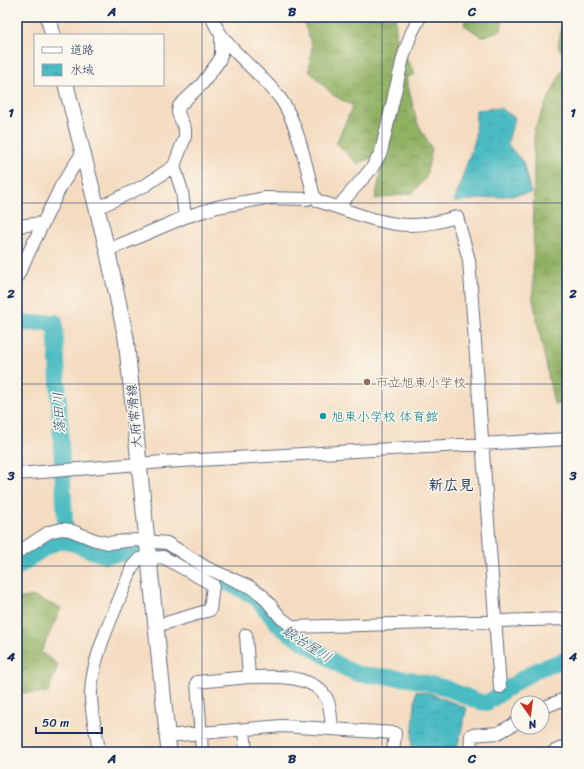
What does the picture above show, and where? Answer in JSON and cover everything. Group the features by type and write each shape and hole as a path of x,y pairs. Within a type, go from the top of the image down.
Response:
{"main road":[{"path":"48,17 53,34"},
{"name":"大府常滑線","path":"66,86 107,249 126,338 169,752"}],"street":[{"path":"212,17 221,34 234,50 265,81 282,102 292,122 314,196 318,201 392,223 433,223 457,217 469,260 483,444 494,622 500,687"},
{"path":"338,207 372,168 381,152 403,58 411,34 420,17"},
{"path":"97,208 146,186 174,166 185,137 185,129 178,113 179,106 202,84 219,61 221,55 221,34"},
{"path":"17,277 68,172 83,152"},
{"path":"174,166 182,191 184,217"},
{"path":"107,249 115,247 184,217 217,206 266,198 307,199 314,196"},
{"path":"17,226 43,223"},
{"path":"17,474 138,464 567,439"},
{"path":"17,553 49,532 62,529 70,530 95,540 108,543 135,540 148,550 213,585 210,610 156,626"},
{"path":"99,752 91,694 92,674 132,567 148,550 167,543 207,568 250,587 262,595 281,618 293,627 567,619"},
{"path":"246,634 249,677"},
{"path":"202,752 197,682 249,677 275,677 303,680 309,683 326,698 330,711 332,729"},
{"path":"550,705 567,698"},
{"path":"167,736 282,726 395,733 393,752"},
{"path":"470,752 471,735 498,733 510,726"},
{"path":"244,730 246,752"},
{"path":"553,752 567,745"}],"green space":[{"path":"302,17 395,17 397,42 415,74 406,78 417,122 432,149 426,177 413,193 375,199 385,152 357,164 336,143 353,106 333,95 309,71 312,46"},
{"path":"466,17 503,17 501,30 482,37 464,25"},
{"path":"560,17 567,17 567,57 558,47 563,20"},
{"path":"567,60 567,405 554,404 533,300 534,129"},
{"path":"32,596 61,608 41,652 58,665 48,693 17,693 17,599"}],"water":[{"path":"500,108 515,118 507,144 523,162 531,193 454,202 475,140 476,110"},
{"path":"416,691 429,693 467,708 456,752 411,752"}],"waterway":[{"name":"落田川","path":"17,324 55,322 66,541"},
{"name":"鍛治屋川","path":"17,568 46,547 66,541 105,556 143,551 169,552 211,577 239,588 256,598 281,628 344,668 358,674 410,679 443,687 480,702 487,703 521,679 539,669 567,659"}],"place":[{"name":"市立旭東小学校","path":"367,382"},
{"name":"旭東小学校 体育館","path":"323,416"}],"district":[{"name":"新広見","path":"451,485"}]}
